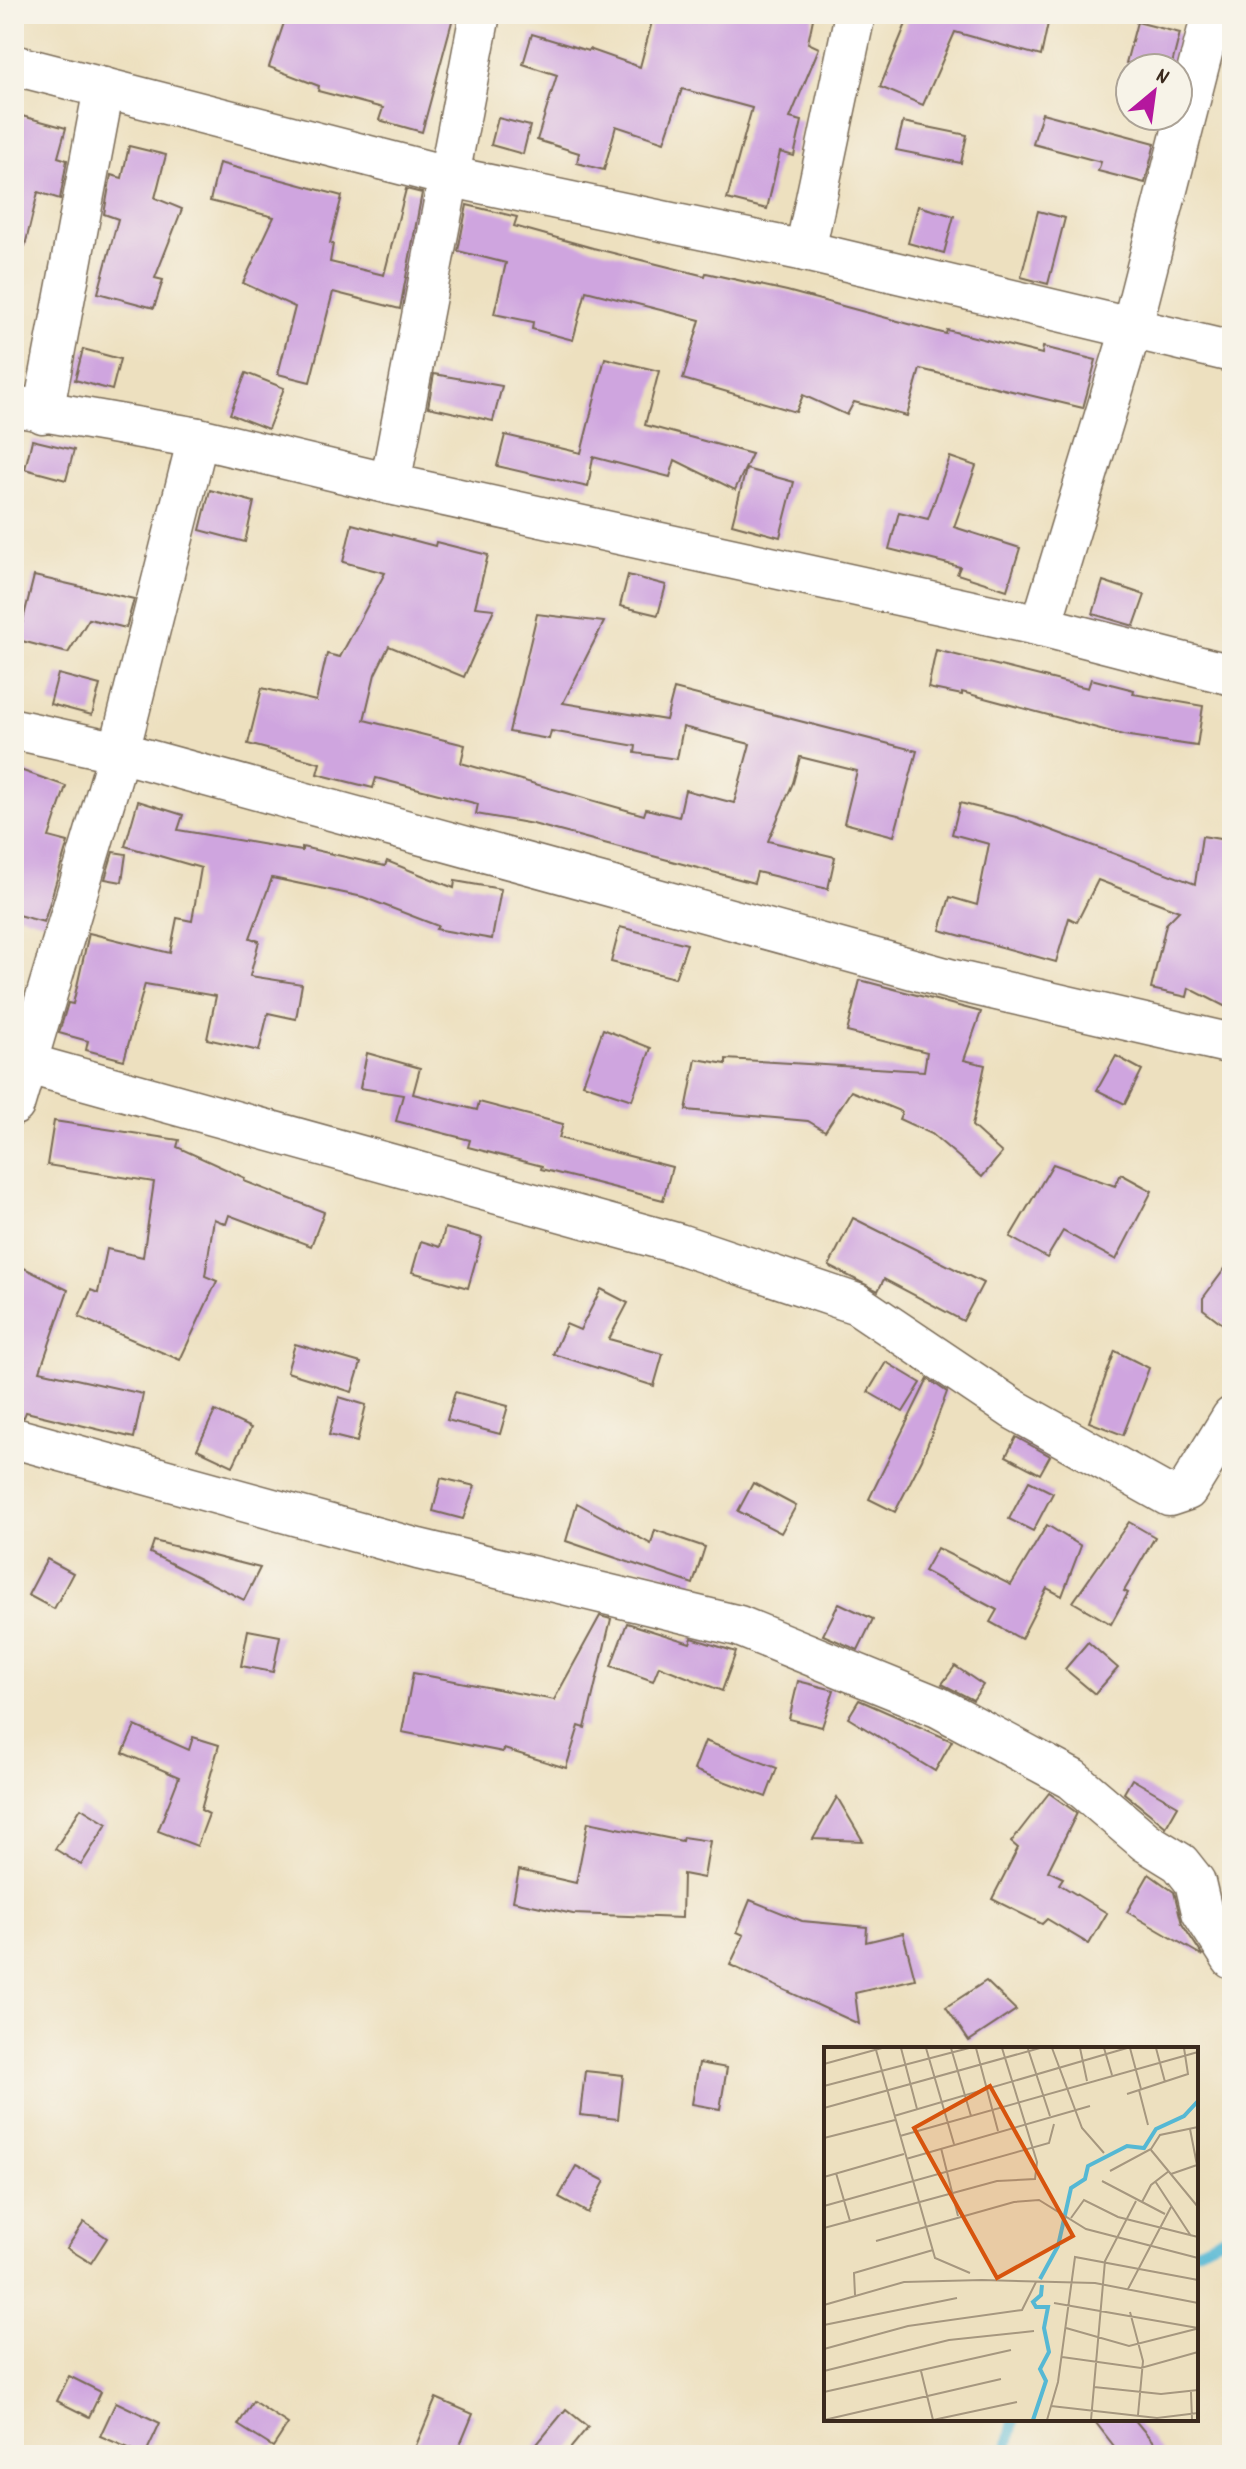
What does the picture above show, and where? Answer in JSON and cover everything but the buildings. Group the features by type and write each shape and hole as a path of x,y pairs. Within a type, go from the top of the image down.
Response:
{"street":[{"path":"390,484 480,14"},
{"path":"805,251 855,14"},
{"path":"1041,626 1131,330 1208,19"},
{"path":"14,65 447,176 805,251 1232,352"},
{"path":"104,88 28,410 198,438 390,484 1041,626 1232,675"},
{"path":"14,1105 20,1061 119,752 198,438"},
{"path":"14,729 119,752 953,980 1232,1044"},
{"path":"20,1061 679,1244 857,1304 1013,1409 1169,1496 1187,1490 1232,1417"},
{"path":"14,1438 418,1549 739,1626 938,1707 1072,1779 1146,1842 1180,1863 1195,1882 1202,1912 1232,1959"}],"waterway":[{"path":"1198,2249 1228,2235 1232,2228"},
{"path":"1006,2455 1014,2421"}]}
